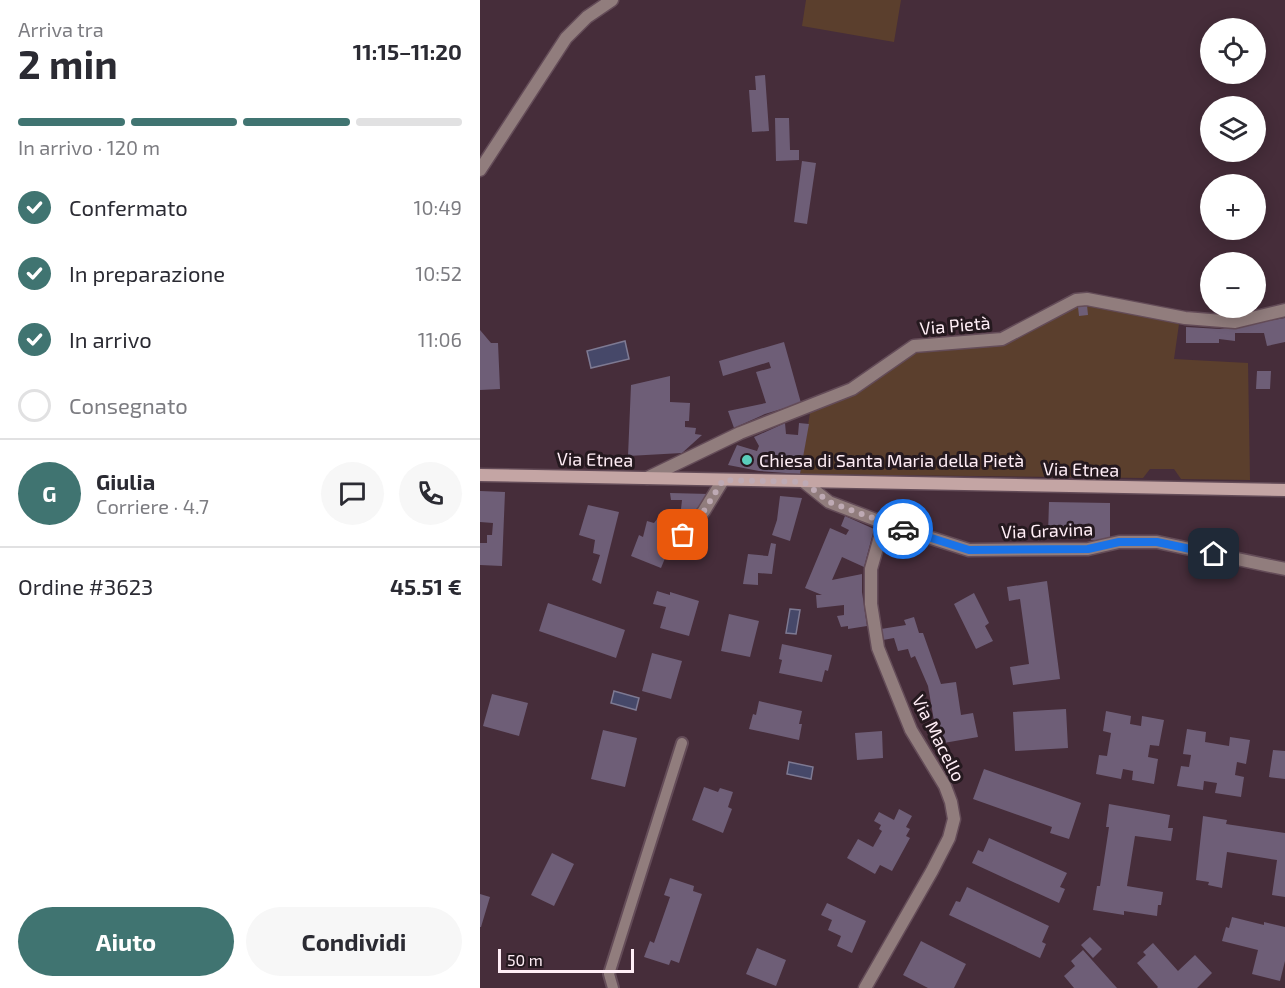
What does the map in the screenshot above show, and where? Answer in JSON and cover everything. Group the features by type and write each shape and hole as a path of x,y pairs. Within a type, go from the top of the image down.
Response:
{"main road":[{"name":"Via Etnea","path":"480,475 1285,490"}],"street":[{"path":"480,170 566,38 587,17 612,0"},
{"name":"Via Pietà","path":"647,478 740,433 852,389 914,346 1002,339 1076,300 1087,299 1185,318 1235,322 1285,310"},
{"path":"679,542 704,511 723,480"},
{"name":"Via Gravina","path":"804,482 829,502 884,523 969,550 1088,549 1119,542 1157,542 1285,569"},
{"name":"Via Macello","path":"865,988 932,871 949,838 954,819 945,786 911,730 878,648 871,604 871,569 884,523"}],"lane":[{"path":"613,988 609,974 682,743"}],"shaded area":[{"path":"806,0 901,0 894,42 802,26"},
{"path":"1087,305 1179,324 1174,359 1248,363 1250,480 1181,479 1174,469 1150,469 1143,478 800,474 810,413 855,395 906,358 920,351 1000,345 1078,307"}],"water":[{"path":"625,341 629,359 591,368 587,351"},
{"path":"790,609 800,610 796,634 786,633"},
{"path":"614,691 639,698 636,710 611,703"},
{"path":"789,762 813,767 811,779 787,774"}],"building":[{"path":"765,75 769,131 752,132 749,90 756,90 755,76"},
{"path":"775,118 789,118 790,150 799,150 799,160 776,161"},
{"path":"802,161 816,163 807,224 794,222"},
{"path":"1087,305 1088,315 1079,316 1078,307"},
{"path":"1285,318 1285,342 1267,346 1264,333 1235,333 1235,341 1219,339 1219,343 1186,343 1186,327 1220,329"},
{"path":"480,330 491,343 498,343 500,389 480,390"},
{"path":"784,342 801,403 765,414 734,428 728,411 766,403 756,372 771,368 769,362 723,376 719,361"},
{"path":"1257,371 1271,371 1270,389 1256,389"},
{"path":"670,376 670,402 690,403 689,421 685,421 685,427 696,428 695,434 702,435 682,453 628,456 631,385"},
{"path":"785,423 786,434 798,435 799,423 809,424 800,474 759,471 728,465 737,445 757,451 759,446 754,437"},
{"path":"480,491 505,492 502,566 480,565 480,543 487,543 487,535 492,535 493,523 480,522"},
{"path":"670,493 709,494 699,510 675,534 661,568 631,556 639,535 643,537 647,521 654,523 664,510 674,517 681,509 682,500 671,500"},
{"path":"780,496 802,498 790,541 772,535 777,520"},
{"path":"1049,502 1110,503 1110,540 1091,540 1091,534 1048,534"},
{"path":"588,505 619,512 601,584 592,580 600,555 593,553 595,540 579,535"},
{"path":"845,516 874,529 864,567 842,557 832,580 862,574 867,626 848,629 848,626 841,627 837,616 844,615 844,605 817,608 816,595 822,595 805,588 830,528 846,535 849,530 841,526"},
{"path":"771,543 776,544 772,574 758,573 758,585 743,584 748,554 768,556"},
{"path":"1047,581 1060,679 1013,685 1010,667 1029,664 1020,599 1009,601 1007,587"},
{"path":"657,591 670,595 670,592 699,601 689,636 660,628 666,607 653,604"},
{"path":"974,593 989,623 985,626 993,641 976,649 954,604"},
{"path":"548,603 625,630 616,658 539,631"},
{"path":"729,614 759,621 750,657 721,651"},
{"path":"914,617 919,633 923,633 941,684 956,682 961,715 973,713 978,737 938,744 928,686 915,656 911,658 908,649 898,651 894,638 883,640 881,629 906,625 904,620"},
{"path":"782,644 832,655 828,671 825,670 822,682 779,673"},
{"path":"652,653 682,661 671,699 642,691"},
{"path":"492,694 528,703 519,736 483,726"},
{"path":"759,701 802,711 799,740 749,729 753,714 756,715"},
{"path":"1066,709 1068,748 1015,751 1013,712"},
{"path":"1106,711 1131,716 1130,724 1141,726 1142,716 1164,720 1159,746 1150,745 1148,757 1158,759 1154,784 1132,780 1133,771 1123,769 1121,779 1096,774 1099,755 1107,756 1111,733 1103,731"},
{"path":"1187,729 1206,732 1205,742 1229,746 1230,737 1250,740 1246,764 1237,762 1235,775 1244,777 1241,797 1215,793 1217,783 1204,781 1203,790 1177,786 1181,766 1189,767 1191,755 1183,754"},
{"path":"603,730 637,738 625,787 591,779"},
{"path":"882,731 883,758 857,760 855,733"},
{"path":"1273,750 1285,751 1285,779 1269,777"},
{"path":"984,769 1081,803 1069,839 1050,833 1052,827 973,799"},
{"path":"704,787 718,792 720,788 733,792 728,807 732,809 723,833 692,820"},
{"path":"1109,804 1170,815 1168,828 1173,828 1171,841 1135,836 1127,886 1163,892 1157,916 1124,911 1124,915 1093,910 1097,886 1100,886 1109,827 1106,827"},
{"path":"899,809 912,816 906,827 910,829 906,836 910,838 892,871 880,865 875,874 847,858 858,839 873,847 882,831 879,829 881,825 874,821 879,812 894,820"},
{"path":"1203,816 1227,820 1226,824 1285,833 1285,897 1272,895 1277,860 1227,852 1222,888 1208,885 1209,882 1196,880"},
{"path":"989,838 1067,873 1060,887 1065,889 1059,903 972,863 978,850 983,852"},
{"path":"552,853 574,864 554,906 531,895"},
{"path":"670,878 694,886 693,891 702,894 679,963 671,960 669,965 644,957 650,941 654,943 670,897 664,895"},
{"path":"967,887 1049,926 1042,942 1046,944 1040,958 949,915 956,901 960,902"},
{"path":"480,894 490,897 481,927 480,927"},
{"path":"827,903 866,921 852,953 837,946 841,936 828,930 832,920 821,915"},
{"path":"1232,917 1264,925 1264,922 1285,927 1285,961 1280,981 1252,974 1258,950 1222,941"},
{"path":"1090,937 1102,949 1093,958 1081,945"},
{"path":"921,941 966,964 954,988 928,988 903,975"},
{"path":"1153,943 1178,971 1195,955 1212,973 1197,988 1157,988 1137,963 1146,955 1143,952"},
{"path":"757,948 786,960 776,986 746,974"},
{"path":"1083,950 1117,988 1074,988 1064,976 1075,966 1071,961"}],"way so far":[{"path":"683,535 704,511 723,480 804,482 829,502 903,529"}],"place":[{"name":"Chiesa di Santa Maria della Pietà","path":"747,460"}],"route":[{"path":"903,529 969,550 1088,549 1119,542 1157,542 1214,554"}]}
